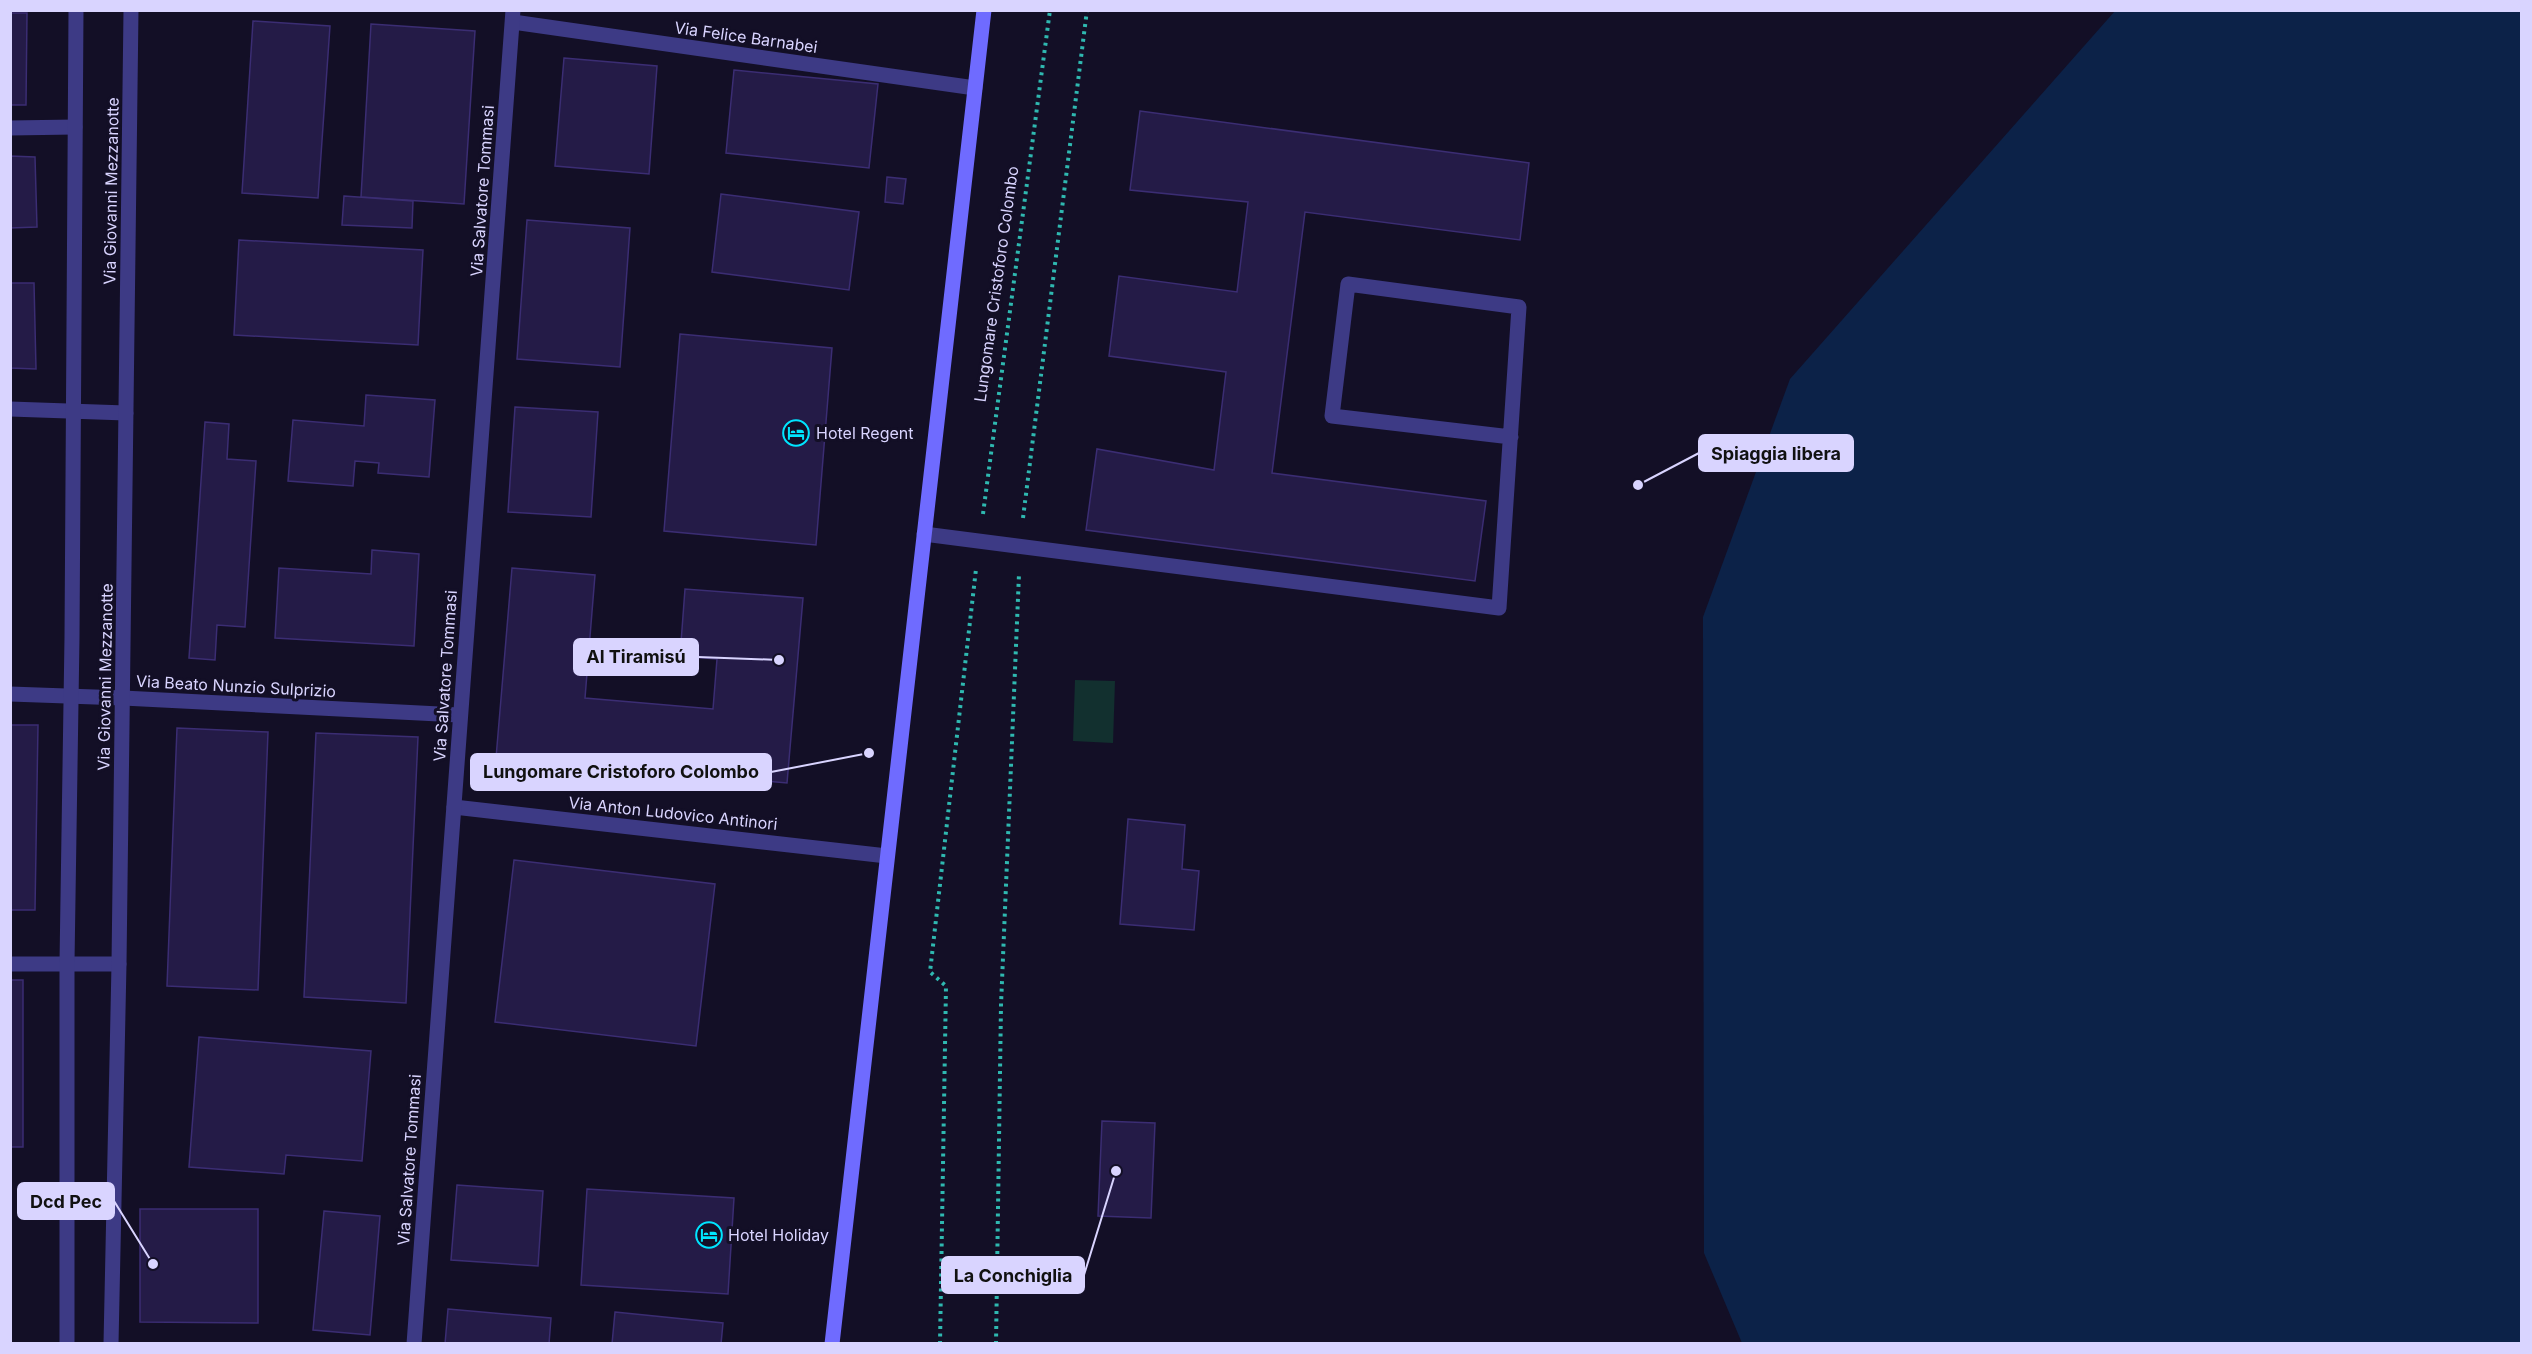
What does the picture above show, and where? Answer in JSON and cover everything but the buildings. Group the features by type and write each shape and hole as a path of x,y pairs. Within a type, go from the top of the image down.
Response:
{"street":[{"name":"Via Giovanni Mezzanotte","path":"67,1344 67,963 76,10"},
{"name":"Via Giovanni Mezzanotte","path":"111,1344 123,698 131,10"},
{"path":"832,1344 984,10"},
{"name":"Via Felice Barnabei","path":"513,16 975,88"},
{"name":"Via Salvatore Tommasi","path":"414,1344 459,715 513,16"},
{"path":"10,128 75,126"},
{"path":"924,534 1499,608 1511,437 1519,306 1348,284 1332,416 1511,437"},
{"path":"10,409 126,413"},
{"name":"Via Beato Nunzio Sulprizio","path":"10,694 459,715"},
{"name":"Via Anton Ludovico Antinori","path":"454,807 887,856"},
{"path":"10,964 119,964"}],"path":[{"name":"Lungomare Cristoforo Colombo","path":"940,1344 946,986 930,972 979,541 1050,10"},
{"path":"996,1344 1001,1005 1020,546 1087,10"}],"green space":[{"path":"1075,680 1115,681 1113,743 1073,741"}],"water":[{"path":"2115,11 2521,11 2521,1343 1742,1343 1704,1253 1703,617 1790,379"}],"place":[{"name":"Hotel Regent","path":"796,433"},
{"name":"Spiaggia libera","path":"1638,485"},
{"name":"Al Tiramisú","path":"779,660"},
{"name":"Lungomare Cristoforo Colombo","path":"869,753"},
{"name":"La Conchiglia","path":"1116,1171"},
{"name":"Hotel Holiday","path":"709,1235"},
{"name":"Dcd Pec","path":"153,1264"}]}
